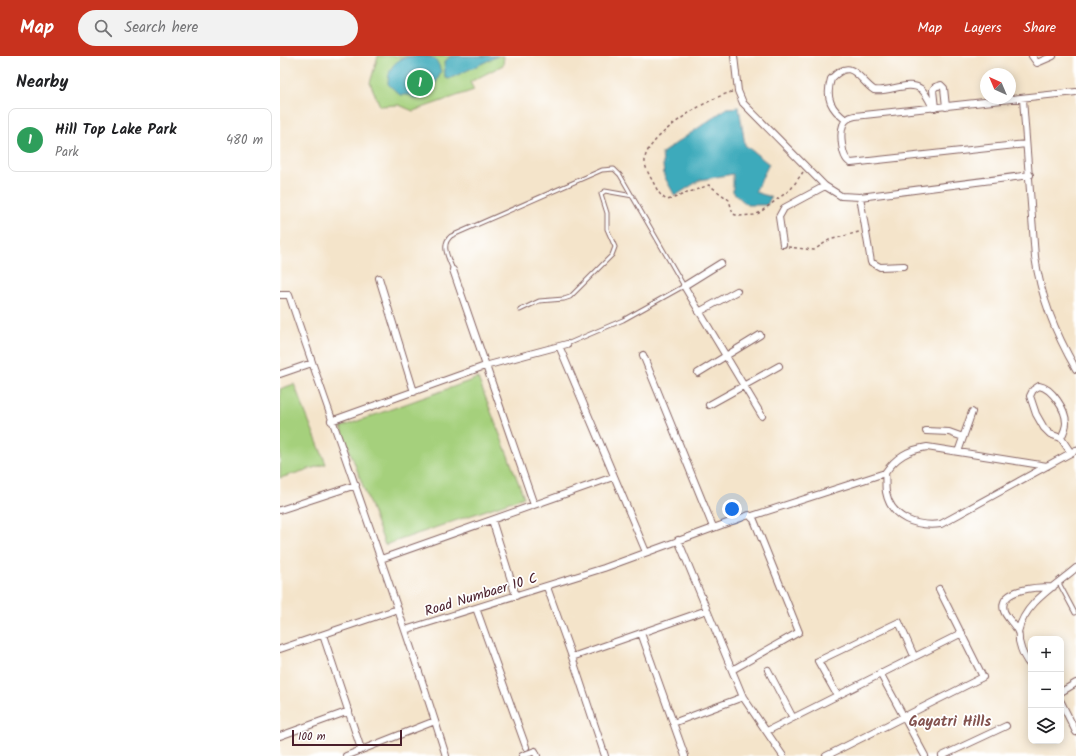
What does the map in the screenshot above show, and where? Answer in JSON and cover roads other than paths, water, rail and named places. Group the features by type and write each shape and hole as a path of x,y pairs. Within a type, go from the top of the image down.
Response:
{"street":[{"path":"734,56 738,91 743,103 825,186 841,196 860,197 1030,175"},
{"path":"1032,56 1037,63 1054,56"},
{"path":"846,120 834,109 828,96 831,79 844,70 852,70 857,72 874,90 883,91 907,86 917,87 924,92 934,108"},
{"path":"934,108 933,90 938,85 944,88 946,107"},
{"path":"1026,144 851,163 847,161 843,154 843,125 846,120 856,116 1024,99 1076,92"},
{"path":"1024,99 1035,257 1042,293 1060,341 1076,369"},
{"path":"784,244 779,217 784,208 825,186"},
{"path":"860,197 871,262 880,267 904,266"},
{"path":"721,263 684,286 762,416"},
{"path":"453,270 534,505"},
{"path":"379,278 414,392"},
{"path":"699,312 737,291"},
{"path":"280,295 289,295 331,421 381,558 446,756"},
{"path":"698,373 760,335"},
{"path":"331,421 485,366 560,348 568,344"},
{"path":"560,348 646,552"},
{"path":"643,355 713,527"},
{"path":"280,374 312,363"},
{"path":"709,405 779,366"},
{"path":"1047,466 927,447 916,449 898,458 885,473 886,491 895,509 910,521 928,526 942,524 952,519 1047,466 1073,451 1061,438 1046,431 1036,414 1030,396 1032,390 1039,386 1044,387 1052,394 1065,415 1066,424 1061,438"},
{"path":"958,452 972,412"},
{"path":"926,432 948,432 963,437"},
{"name":"Road Numbaer 10 C","path":"405,630 604,568 746,515 752,516 885,473"},
{"path":"381,558 614,477"},
{"path":"280,510 356,486"},
{"path":"732,670 799,632 752,516"},
{"path":"492,520 516,596"},
{"path":"678,540 743,697 783,756"},
{"path":"1018,632 1020,622 1029,607 1076,568"},
{"path":"547,587 572,657 604,756"},
{"path":"1028,661 1024,654 1018,632 1003,609 1006,599 1011,594 1031,587 1053,587"},
{"path":"826,756 983,677 939,589"},
{"path":"476,608 526,747"},
{"path":"280,649 398,609"},
{"path":"572,657 707,610"},
{"path":"838,695 818,661 899,622 914,656"},
{"path":"641,633 685,756"},
{"path":"767,731 962,633"},
{"path":"323,635 361,749"},
{"path":"768,670 793,718"},
{"path":"880,673 924,756"},
{"path":"1064,690 1076,683"},
{"path":"673,724 743,697"},
{"path":"1064,708 1076,732"},
{"path":"280,736 349,711"},
{"path":"346,756 435,721"},
{"path":"942,756 1006,726"},
{"path":"522,756 535,752 537,756"}],"lane":[{"path":"453,270 445,246 446,240 451,236 602,170 610,168 618,172 684,286 623,320 568,344"},
{"path":"520,310 540,301 564,299 578,290 615,250 614,243 607,229 607,213 601,194 605,191 633,196"},
{"path":"1059,583 1075,613"}],"water":[{"path":"413,56 433,58 438,63 441,72 435,85 427,89 421,97 415,99 410,95 400,95 388,84 391,68 394,64 402,59"},
{"path":"451,56 498,56 449,79 445,78 444,62"},
{"path":"739,107 745,145 769,164 755,192 771,197 767,205 747,205 733,192 733,174 700,180 675,196 664,176 662,153 727,108"}],"place":[{"name":"Hill Top Lake Park","path":"420,83"}],"district":[{"name":"Gayatri Hills","path":"950,722"}]}
